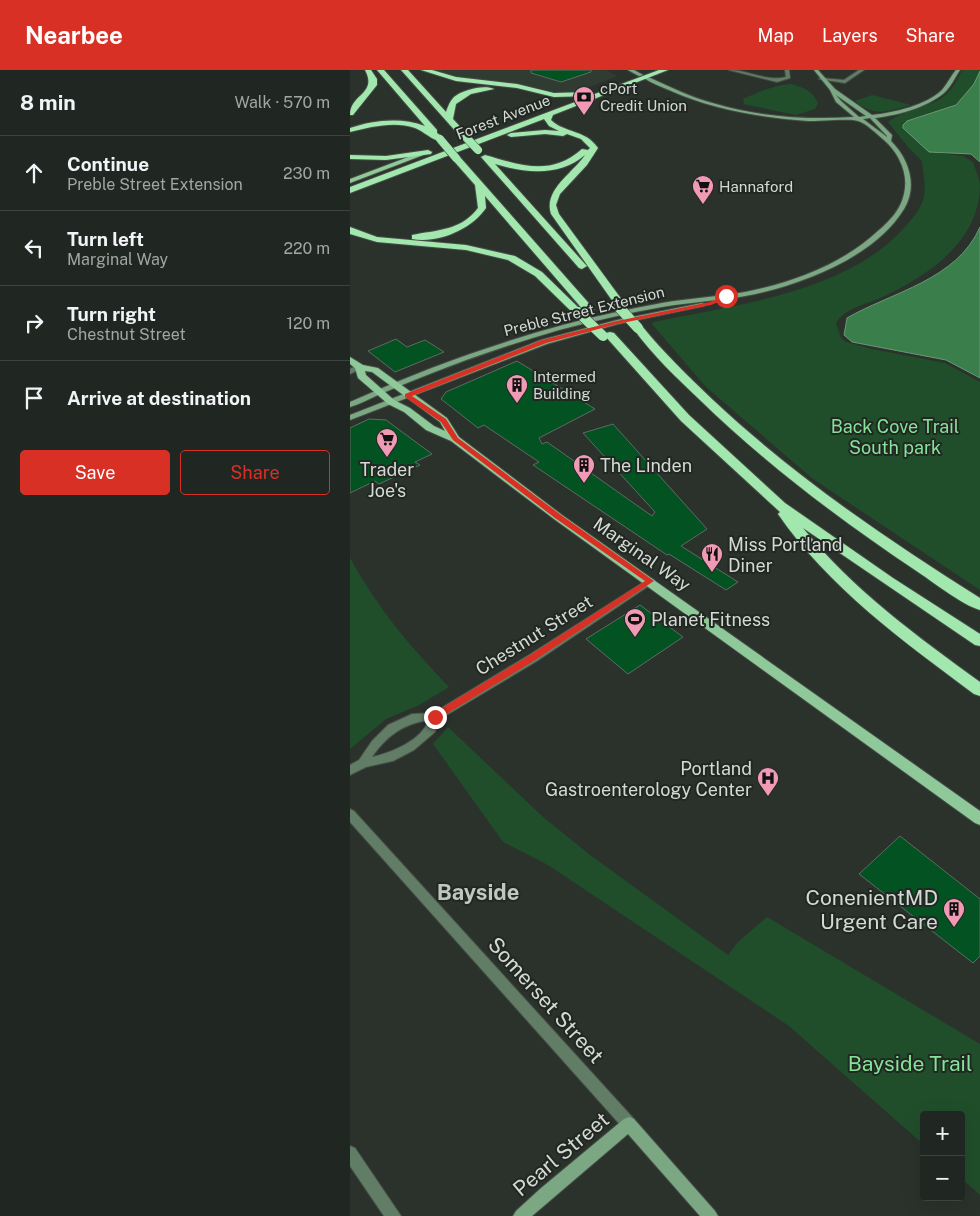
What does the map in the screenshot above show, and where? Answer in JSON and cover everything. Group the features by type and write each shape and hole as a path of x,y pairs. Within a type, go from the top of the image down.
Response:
{"highway":[{"path":"350,113 373,85 373,79 368,70"},
{"path":"380,70 583,311 685,418 780,506 888,581 980,640"},
{"path":"404,70 618,304 666,360 714,408 776,462 856,523 980,605"},
{"path":"424,70 456,79 517,86 554,95 589,94"},
{"name":"Forest Avenue","path":"399,167 487,138 548,108 644,76 656,70"},
{"name":"Forest Avenue","path":"424,153 474,137 589,94 665,70"},
{"path":"449,119 449,109 455,100 464,94 479,90 505,88 522,90 541,96 548,108 546,120 550,125 580,135 590,141 594,148 584,163 556,193 552,205 555,214 618,304"},
{"path":"536,113 548,108"},
{"path":"350,130 377,124 409,124 420,127 440,139"},
{"path":"481,154 502,165 545,168 568,163 580,157 585,151 583,143 573,137 559,133 519,133 487,138"},
{"path":"350,157 386,158 424,153"},
{"path":"350,188 399,167"},
{"path":"353,226 384,236 417,237 453,230 471,221 479,212 483,204 479,186"},
{"path":"353,226 361,236 378,240 460,247 509,257 525,264 536,272 583,311"},
{"path":"780,506 797,530 846,582 931,654 980,690"}],"main road":[{"path":"630,70 704,102 736,111 766,116 807,119 870,117 905,111 930,102 948,88 958,70"},
{"name":"Preble Street Extension","path":"350,406 395,386 503,345 556,329 651,307 726,296 785,282 824,268 865,246 886,228 900,210 908,190 904,162 889,140 890,136 870,117 845,98 832,91 821,80 816,70"},
{"name":"Preble Street Extension","path":"832,91 835,98 857,118 881,137 889,140"},
{"name":"Forest Avenue","path":"350,179 399,167 424,153"},
{"name":"Preble Street Extension","path":"350,418 544,342 617,322 711,303 726,296"},
{"name":"Marginal Way","path":"350,360 360,367 376,370 395,386 444,420 456,439"},
{"name":"Marginal Way","path":"360,367 360,376 391,402 407,410 430,428 456,439 558,517 980,819"},
{"name":"Pearl Street","path":"521,1216 544,1194 629,1124"},
{"name":"Somerset Street","path":"629,1124 710,1216"}],"street":[{"path":"731,70 777,81 788,78 787,70"},
{"path":"821,80 845,82 862,70"},
{"path":"350,372 360,367"},
{"name":"Chestnut Street","path":"363,763 376,742 396,726 416,717 435,717 532,658 650,581"},
{"name":"Chestnut Street","path":"350,771 363,763 389,758 410,747 431,729 435,717"},
{"name":"Somerset Street","path":"350,814 629,1124"},
{"path":"350,1153 393,1216"}],"shaded area":[{"path":"431,70 606,70 617,76 577,92 560,93 525,85 464,78"},
{"path":"980,71 980,162 971,154 929,152 903,128 907,121 956,105 974,84"},
{"path":"980,227 980,378 946,360 852,342 844,335 847,318 922,283 940,272 956,260 970,245"}],"green space":[{"name":"Back Cove Trail South park","path":"962,70 980,70 980,162 971,154 930,152 963,156 973,162 980,184 978,205 971,224 960,241 930,269 896,290 849,311 839,318 836,323 841,338 846,342 945,363 980,382 980,590 813,479 706,387 652,324 654,322 753,302 821,282 852,268 880,250 913,217 921,205 925,192 922,161 888,122 900,115 939,100 955,84"},
{"path":"792,84 814,96 818,103 815,109 796,115 743,104 743,99 755,94 773,87"},
{"path":"872,95 911,105 882,112 869,110 855,101"},
{"path":"350,558 371,593 395,626 449,687 419,705 386,719 350,749"},
{"name":"Bayside Trail","path":"448,727 542,816 590,855 728,955 737,943 767,917 980,1044 980,1195 965,1182 965,1111 920,1111 920,1141 789,1026 548,865 503,842 433,744"}],"building":[{"path":"531,70 591,70 591,72 561,82 531,73"},
{"path":"396,339 407,347 425,340 444,352 395,372 368,351"},
{"path":"517,361 595,409 539,438 542,444 547,442 652,516 655,512 583,433 613,424 707,529 681,546 738,582 726,590 669,554 667,555 533,465 539,462 484,425 478,428 441,399 446,392"},
{"name":"Trader Joe's","path":"369,419 386,420 432,454 415,462 420,465 379,484 375,481 350,493 350,428"},
{"name":"Planet Fitness","path":"640,605 683,637 628,674 586,639"},
{"name":"ConenientMD Urgent Care","path":"900,836 980,899 980,956 973,963 859,874"}],"place":[{"name":"cPort Credit Union","path":"584,116"},
{"name":"Hannaford","path":"703,205"},
{"name":"Intermed Building","path":"517,404"},
{"name":"Trader Joe's","path":"387,458"},
{"name":"The Linden","path":"584,484"},
{"name":"Miss Portland Diner","path":"712,573"},
{"name":"Planet Fitness","path":"635,638"},
{"name":"Portland Gastroenterology Center","path":"768,797"},
{"name":"ConenientMD Urgent Care","path":"954,928"}],"district":[{"name":"Bayside","path":"478,892"}],"route":[{"path":"435,717 532,658 650,581 558,517 456,439 444,420 408,395 544,342 617,322 711,303 726,296"}]}
